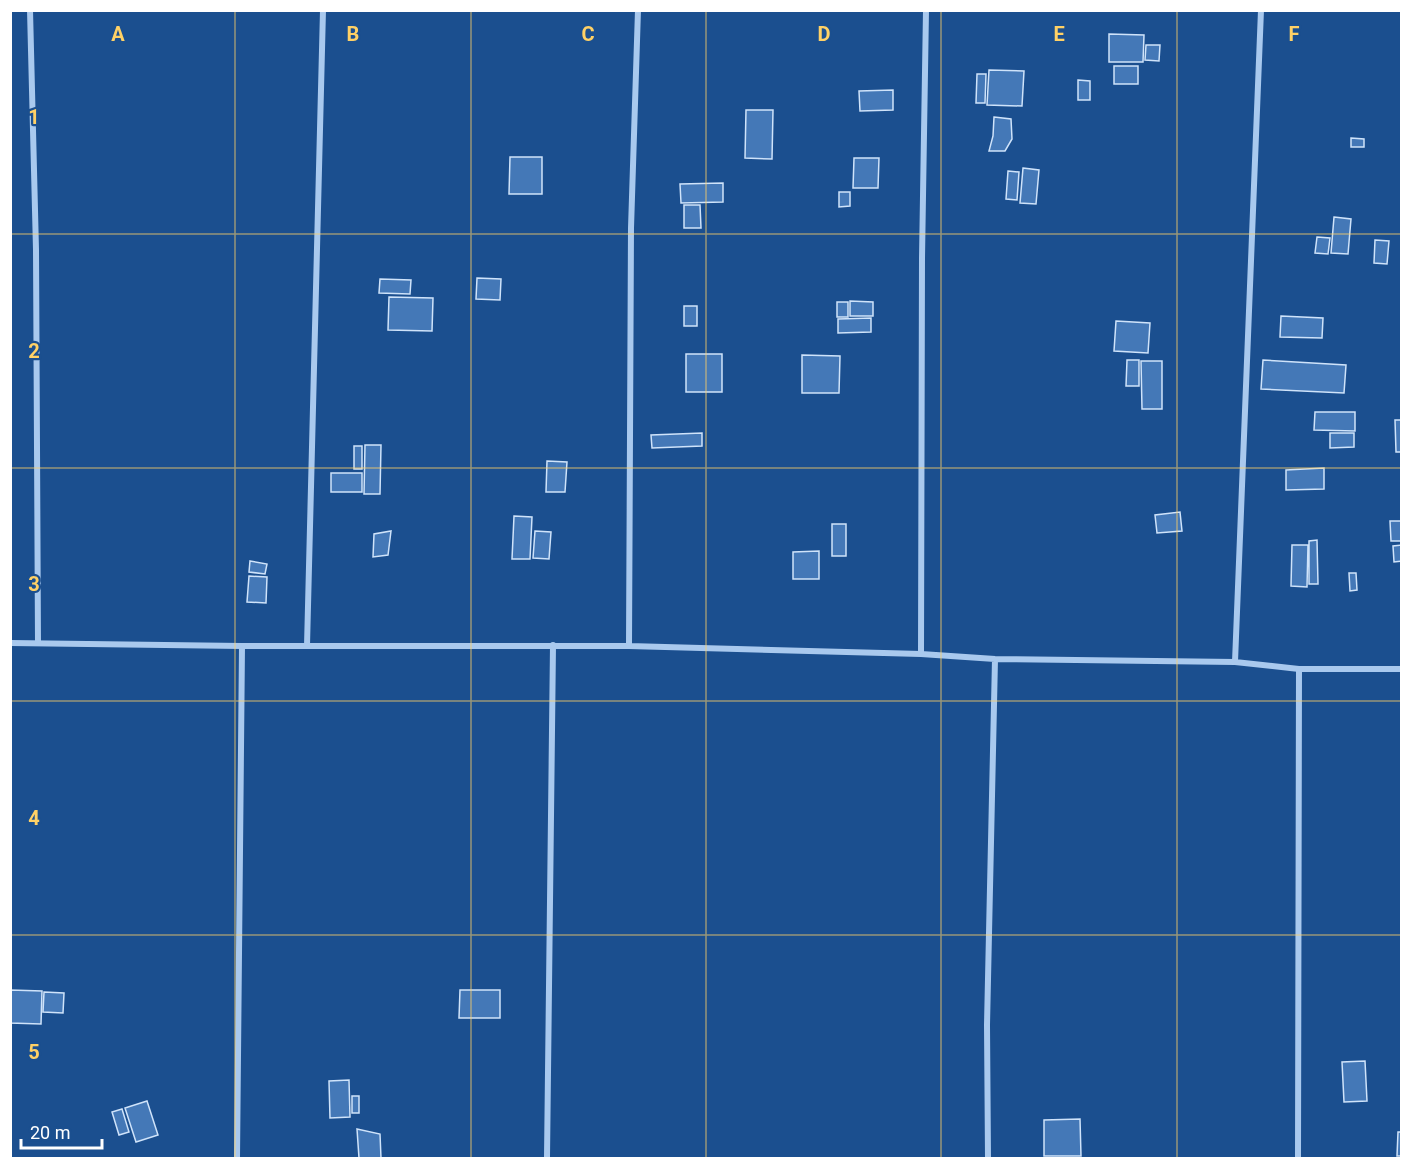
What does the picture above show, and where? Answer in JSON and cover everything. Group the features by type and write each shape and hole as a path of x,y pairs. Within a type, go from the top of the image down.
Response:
{"street":[{"path":"30,10 36,250 38,643"},
{"path":"307,646 323,10"},
{"path":"629,646 631,228 638,10"},
{"path":"921,654 922,258 926,10"},
{"path":"1235,662 1261,10"},
{"path":"10,643 242,646 629,646 921,654 995,659 1235,662 1299,669 1401,669"},
{"path":"547,1158 554,645"},
{"path":"237,1158 242,646"},
{"path":"987,1158 987,1013 995,659"},
{"path":"1298,1158 1299,669"}],"building":[{"path":"1109,34 1144,35 1143,62 1109,62"},
{"path":"1146,45 1160,45 1159,61 1145,60"},
{"path":"1114,66 1138,66 1138,84 1114,84"},
{"path":"989,70 1024,71 1022,106 987,105"},
{"path":"977,74 986,74 985,103 976,103"},
{"path":"1078,80 1090,81 1090,100 1078,100"},
{"path":"893,90 893,110 860,111 859,91"},
{"path":"746,110 773,110 772,159 745,158"},
{"path":"994,117 1011,119 1012,139 1005,151 989,151"},
{"path":"1351,138 1364,139 1364,147 1351,147"},
{"path":"510,157 542,157 542,194 509,194"},
{"path":"854,158 879,158 878,188 853,188"},
{"path":"1023,168 1039,170 1036,204 1020,203"},
{"path":"1008,171 1019,172 1017,200 1006,199"},
{"path":"723,183 723,202 681,203 680,184"},
{"path":"839,192 850,192 850,206 839,207"},
{"path":"684,205 700,205 701,228 684,228"},
{"path":"1334,217 1351,219 1348,254 1331,253"},
{"path":"1317,237 1330,238 1328,254 1315,253"},
{"path":"1375,240 1389,241 1387,264 1374,263"},
{"path":"477,278 501,279 500,300 476,299"},
{"path":"380,279 411,280 410,294 379,293"},
{"path":"389,297 433,298 432,331 388,330"},
{"path":"850,301 873,302 873,316 850,316"},
{"path":"837,302 848,302 848,317 837,317"},
{"path":"684,306 697,306 697,326 684,326"},
{"path":"1281,316 1323,318 1322,338 1280,337"},
{"path":"871,318 871,332 838,333 838,319"},
{"path":"1116,321 1150,323 1148,353 1114,351"},
{"path":"686,354 722,354 722,392 686,392"},
{"path":"802,355 840,356 839,393 802,393"},
{"path":"1127,360 1139,360 1139,386 1126,386"},
{"path":"1263,360 1346,365 1344,393 1261,389"},
{"path":"1141,361 1162,361 1162,409 1142,409"},
{"path":"1315,412 1355,412 1355,431 1314,430"},
{"path":"1395,420 1402,420 1402,452 1396,452"},
{"path":"702,433 702,446 652,448 651,435"},
{"path":"1330,433 1354,433 1354,447 1330,448"},
{"path":"365,445 381,445 380,494 364,494"},
{"path":"354,446 362,446 362,469 354,469"},
{"path":"547,461 567,462 565,492 546,492"},
{"path":"1324,468 1324,489 1286,490 1286,470"},
{"path":"331,473 362,473 362,492 331,492"},
{"path":"1180,512 1182,531 1157,533 1155,515"},
{"path":"514,516 532,517 530,559 512,559"},
{"path":"1390,521 1402,521 1402,541 1391,541"},
{"path":"832,524 846,524 846,556 832,556"},
{"path":"391,531 388,555 373,557 374,534"},
{"path":"535,531 551,532 549,559 533,558"},
{"path":"1317,540 1318,584 1309,584 1309,541"},
{"path":"1292,545 1308,545 1307,587 1291,586"},
{"path":"1402,545 1402,561 1394,562 1393,546"},
{"path":"819,551 819,579 793,579 793,552"},
{"path":"250,561 267,564 265,574 249,572"},
{"path":"1349,573 1356,573 1357,590 1350,591"},
{"path":"249,576 267,577 266,603 247,602"},
{"path":"10,990 42,991 41,1024 10,1023"},
{"path":"460,990 500,990 500,1018 459,1018"},
{"path":"44,992 64,993 63,1013 43,1012"},
{"path":"1365,1061 1367,1101 1344,1102 1342,1062"},
{"path":"349,1080 350,1117 330,1118 329,1081"},
{"path":"352,1096 359,1096 359,1113 352,1113"},
{"path":"147,1101 158,1135 136,1142 125,1108"},
{"path":"122,1109 129,1132 119,1135 112,1112"},
{"path":"1080,1119 1081,1156 1044,1156 1044,1120"},
{"path":"357,1129 380,1134 381,1158 359,1158"},
{"path":"1398,1132 1402,1132 1402,1156 1397,1156"}]}
